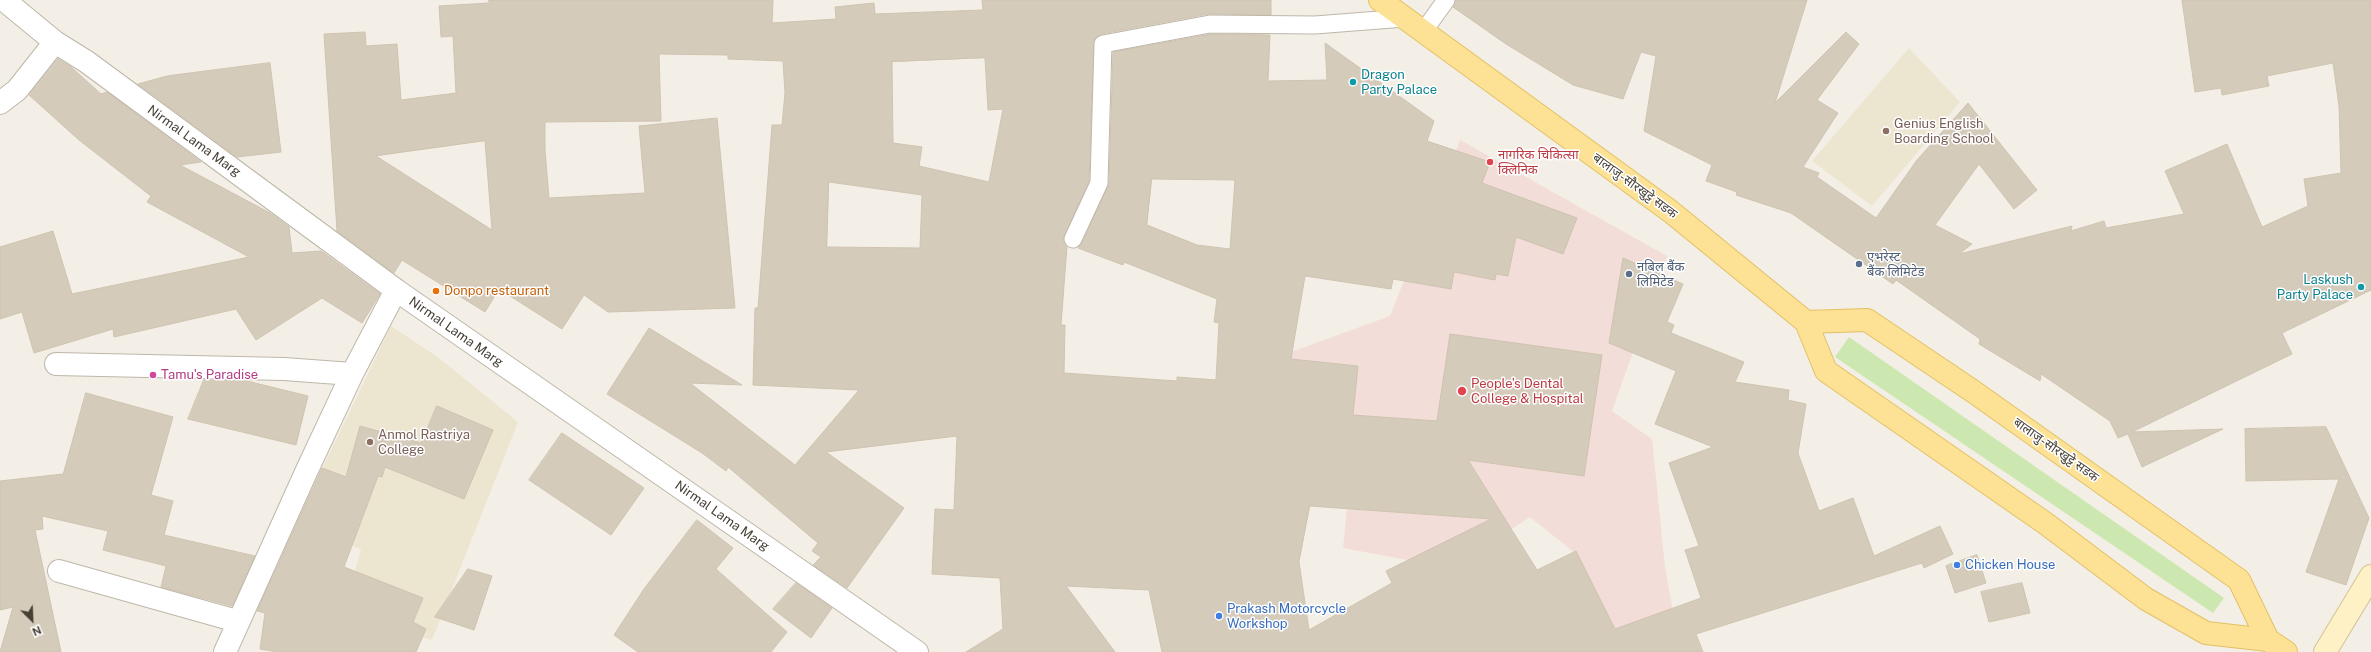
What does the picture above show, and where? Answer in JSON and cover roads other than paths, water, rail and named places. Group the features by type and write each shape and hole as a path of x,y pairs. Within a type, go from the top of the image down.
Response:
{"main road":[{"name":"बालाजु-सौरखुट्टे सडक","path":"1380,0 1670,211 1806,322 1826,371 2045,523 2146,599 2206,634 2268,640 2286,652"},
{"name":"बालाजु-सौरखुट्टे सडक","path":"1806,322 1867,320 1967,387 2240,580 2268,640"},
{"path":"2325,652 2371,576"}],"street":[{"name":"Nirmal Lama Marg","path":"4,0 55,42 87,62 396,290 917,652"},
{"path":"0,103 17,90 55,42"},
{"path":"225,652 237,621 352,374 396,290"},
{"path":"56,364 284,369 352,374"},
{"path":"59,571 237,621"}],"lane":[{"path":"1423,32 1446,0"},
{"path":"1073,239 1099,183 1103,44 1210,24 1315,25 1405,18"}],"place":[{"name":"Dragon Party Palace","path":"1353,82"},
{"name":"Genius English Boarding School","path":"1886,131"},
{"name":"नागरिक चिकित्सा क्लिनिक","path":"1490,162"},
{"name":"एभरेस्ट बैंक लिमिटेड","path":"1859,264"},
{"name":"नबिल बैंक लिमिटेड","path":"1629,274"},
{"name":"Laskush Party Palace","path":"2361,287"},
{"name":"Donpo restaurant","path":"436,291"},
{"name":"Tamu's Paradise","path":"153,375"},
{"name":"People's Dental College & Hospital","path":"1462,391"},
{"name":"Anmol Rastriya College","path":"370,442"},
{"name":"Chicken House","path":"1957,565"},
{"name":"Prakash Motorcycle Workshop","path":"1219,616"}]}
